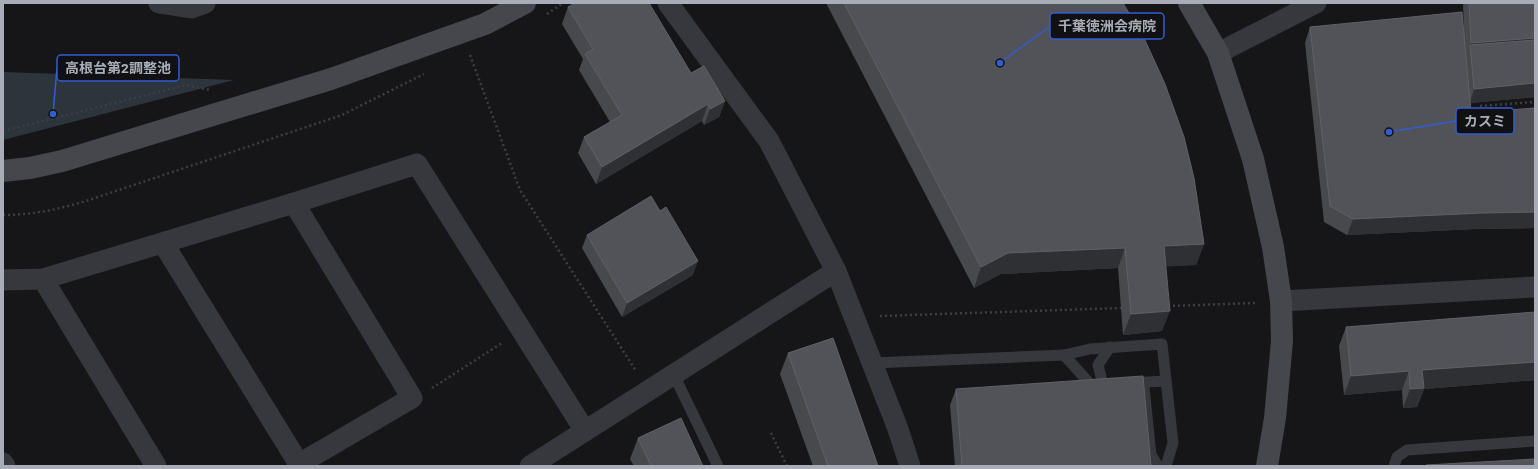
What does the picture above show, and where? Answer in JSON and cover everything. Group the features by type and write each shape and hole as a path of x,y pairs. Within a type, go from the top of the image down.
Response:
{"street":[{"path":"159,3 191,8 205,3"},
{"path":"3,171 30,168 62,161 330,79 485,24 525,3"},
{"path":"668,3 769,141 836,271 898,429 910,466"},
{"path":"1189,3 1218,53 1253,159 1274,247 1280,301 1282,341 1275,418 1267,466"},
{"path":"1218,53 1316,3"},
{"path":"3,280 44,280 294,204 417,164 584,431"},
{"path":"164,243 300,464 412,398 294,204"},
{"path":"530,466 673,373 836,271"},
{"path":"44,280 156,466"},
{"path":"1280,301 1535,287"}],"lane":[{"path":"872,363 1064,355 1090,349 1162,344 1174,443 1166,466"},
{"path":"1103,385 1098,366 1110,347"},
{"path":"1064,355 1092,386 1166,381"},
{"path":"673,373 718,466"},
{"path":"1144,382 1151,456 1158,466"},
{"path":"1394,466 1397,457 1407,450 1535,441"}],"path":[{"path":"469,53 520,190 648,390"},
{"path":"3,215 34,213 51,210 75,205 109,194 342,115 425,73"},
{"path":"3,131 186,85 211,90"},
{"path":"1480,121 1478,106 1535,102"},
{"path":"1161,306 1255,303"},
{"path":"878,316 1129,308"},
{"path":"412,398 427,391 521,330"},
{"path":"772,433 787,466"}],"shaded area":[{"path":"3,72 234,80 3,140"}],"building":[{"path":"575,3 649,3 691,73 704,66 725,101 710,109 708,104 602,167 584,137 622,115 585,54 593,49 568,7"},
{"path":"844,3 1123,3 1144,38 1165,84 1184,137 1194,178 1204,244 1164,246 1170,311 1131,314 1125,248 1008,253 981,267"},
{"path":"1469,3 1535,3 1535,38 1471,43"},
{"path":"1462,12 1471,113 1535,108 1535,212 1353,219 1330,206 1310,27"},
{"path":"1535,40 1535,83 1474,89 1470,45"},
{"path":"651,196 660,211 666,207 698,261 627,303 587,235"},
{"path":"1535,312 1535,362 1422,370 1424,388 1410,389 1409,371 1351,376 1346,327"},
{"path":"833,338 878,466 828,466 788,353"},
{"path":"1143,376 1151,466 962,466 956,389"},
{"path":"681,418 703,466 651,466 638,438"},
{"path":"1535,459 1535,466 1426,466 1426,465"}],"place":[{"name":"千葉徳洲会病院","path":"1000,63"},
{"name":"高根台第2調整池","path":"53,114"},
{"name":"カスミ","path":"1389,132"}]}
